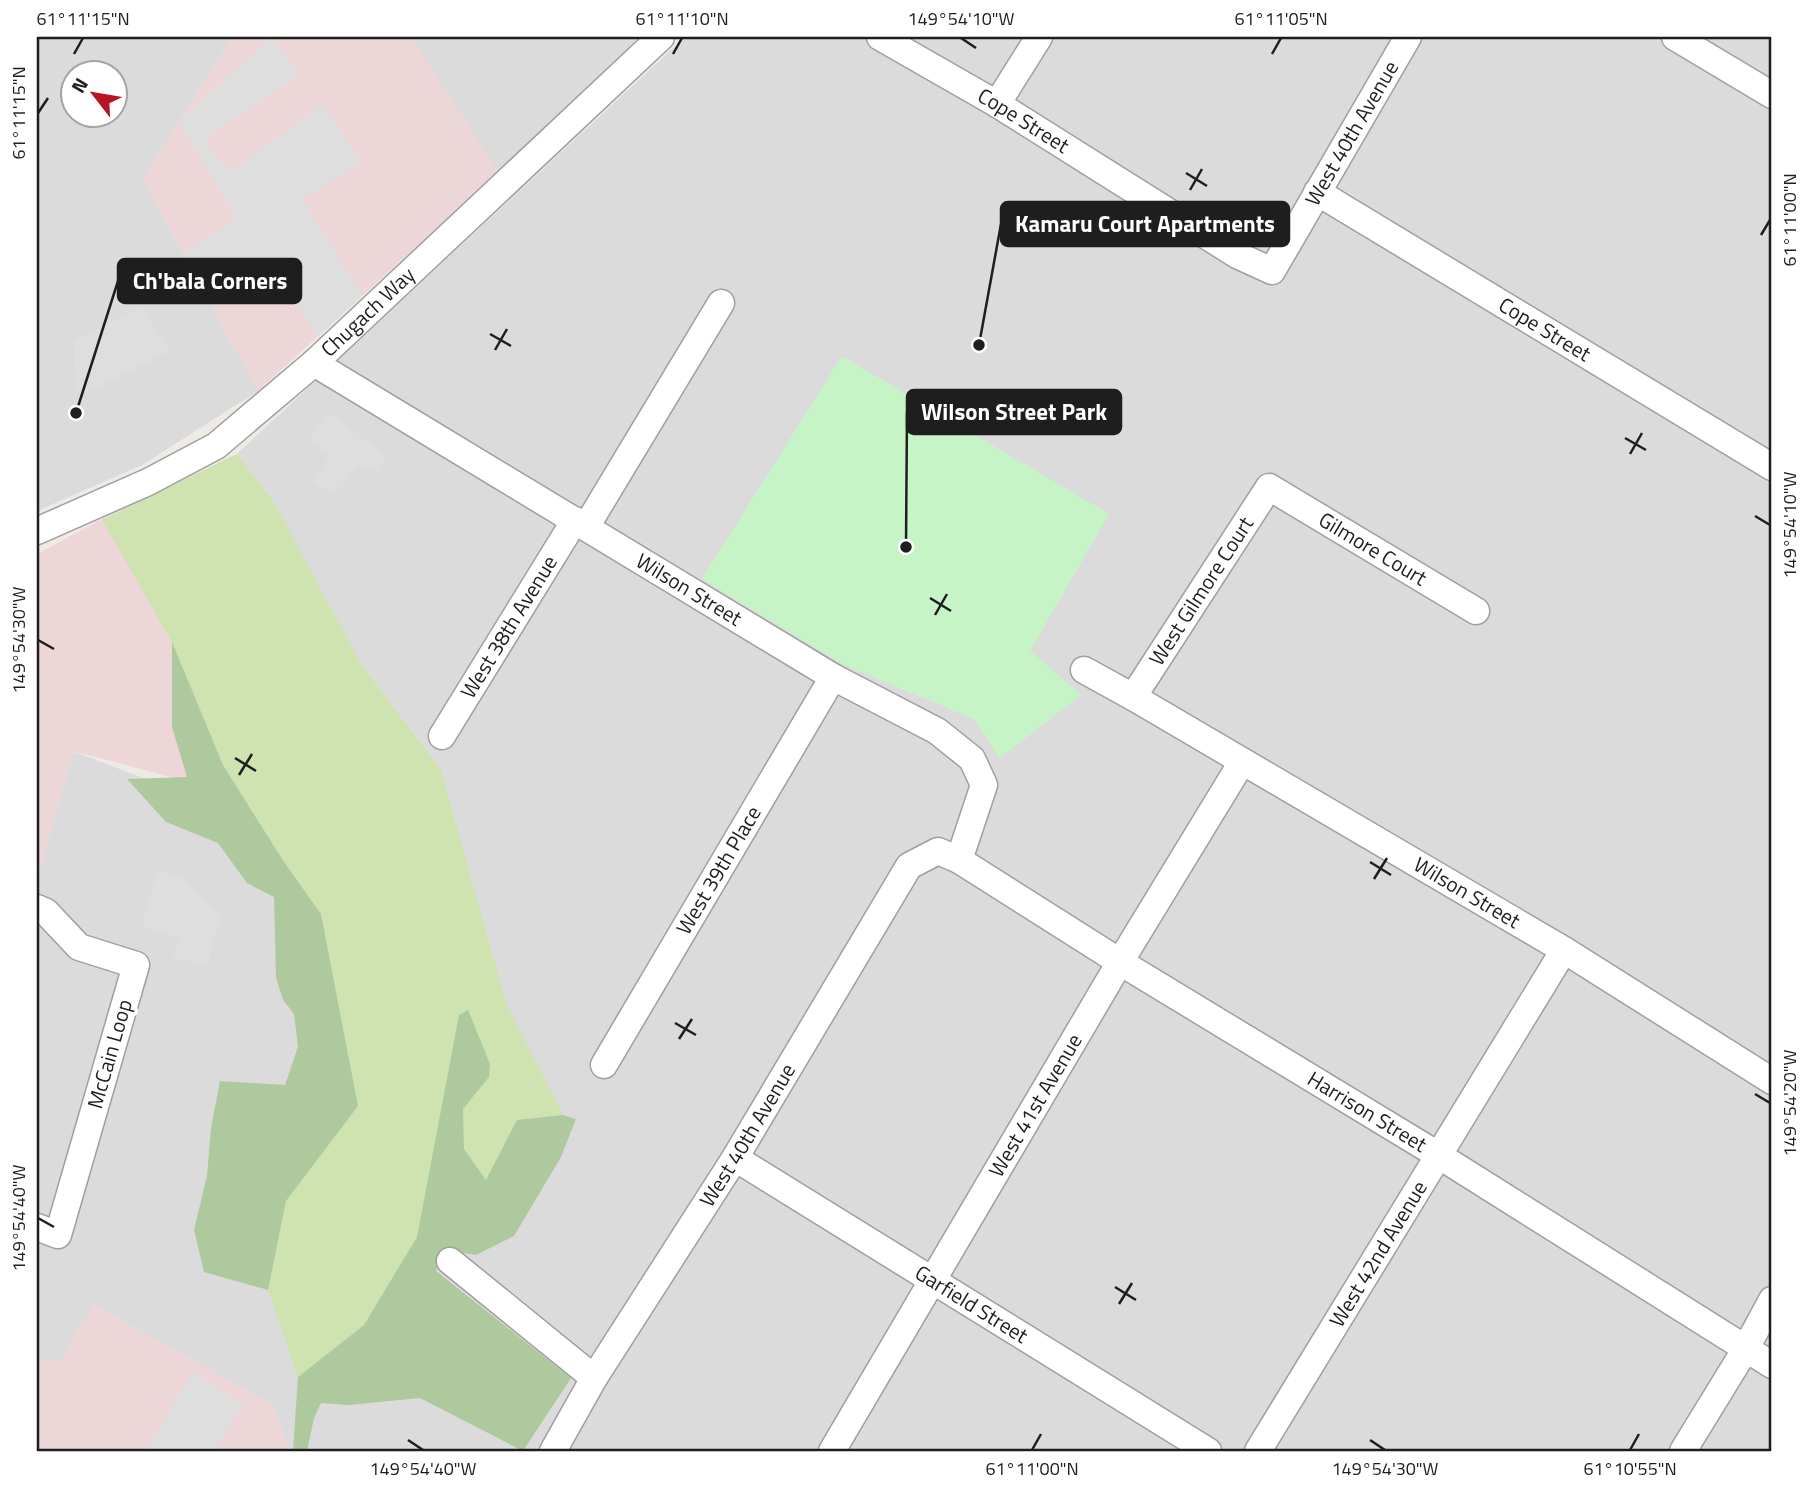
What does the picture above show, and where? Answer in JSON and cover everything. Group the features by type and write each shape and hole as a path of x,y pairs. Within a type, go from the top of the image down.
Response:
{"street":[{"name":"Chugach Way","path":"37,531 148,482 216,446 314,363 661,37"},
{"name":"Cope Street","path":"880,37 997,104 1237,255"},
{"path":"997,104 1039,37"},
{"name":"West 40th Avenue","path":"1237,255 1272,271 1408,37"},
{"path":"1675,37 1772,95"},
{"name":"Cope Street","path":"1317,192 1772,467"},
{"name":"West 38th Avenue","path":"442,736 722,303"},
{"name":"Wilson Street","path":"314,363 833,677 937,731 972,759 984,785 959,860"},
{"name":"Gilmore Court","path":"1269,487 1476,611"},
{"name":"West Gilmore Court","path":"1133,697 1269,487"},
{"name":"Wilson Street","path":"1084,670 1564,950 1772,1081"},
{"name":"West 39th Place","path":"604,1065 833,677"},
{"name":"West 41st Avenue","path":"832,1451 1120,962 1242,762"},
{"name":"West 40th Avenue","path":"553,1451 594,1378 735,1158 909,866 938,851 959,860"},
{"name":"Harrison Street","path":"959,860 1120,962 1438,1155 1772,1366"},
{"name":"McCain Loop","path":"37,908 46,912 79,947 136,965 58,1235 37,1227"},
{"name":"West 42nd Avenue","path":"1258,1451 1564,950"},
{"name":"Garfield Street","path":"735,1158 1208,1451"},
{"path":"450,1261 594,1378"},
{"path":"1683,1451 1745,1350 1772,1300"}],"shaded area":[{"path":"37,37 232,37 143,179 258,391 142,465 37,511"},
{"path":"232,37 411,37 498,172 258,391 143,179"},
{"path":"272,37 300,75 204,139 230,173 322,105 361,162 302,199 362,296 317,337 282,274 213,309 184,254 236,218 179,121"},
{"path":"403,37 645,37 498,172"},
{"path":"685,37 1772,37 1772,1451 290,1451 272,1405 94,1305 59,1363 37,1357 37,879 73,751 290,835 441,770 361,664 237,454"},
{"path":"142,306 170,351 89,392 76,390 73,341"},
{"path":"327,411 386,456 377,471 358,464 335,495 313,483 329,455 309,441"},
{"path":"237,454 270,496 361,664 441,770 182,780 73,751 37,879 37,554 108,516"},
{"path":"157,870 183,877 221,916 207,967 173,957 180,937 142,926"},
{"path":"94,1305 272,1405 290,1451 37,1451 37,1357 58,1362"},
{"path":"193,1372 243,1404 215,1451 145,1451"}],"green space":[{"path":"842,356 1109,514 1030,651 1081,695 1000,758 974,719 842,664 702,579"},
{"path":"237,454 275,504 361,664 441,770 506,1003 563,1115 517,1120 486,1181 464,1149 463,1109 489,1077 490,1064 435,1147 417,1237 364,1325 298,1377 268,1290 286,1201 358,1106 321,914 284,862 223,765 172,642 102,520"},
{"path":"172,642 223,765 284,862 321,914 358,1106 286,1201 268,1290 204,1272 194,1230 207,1176 211,1128 220,1081 285,1085 298,1047 294,1014 283,1000 276,978 274,897 247,883 218,843 166,822 127,779 187,777 172,727"},
{"path":"468,1010 490,1064 489,1077 463,1109 464,1149 486,1180 517,1120 563,1115 576,1119 561,1157 514,1236 476,1255 443,1250 436,1271 571,1378 523,1451 420,1398 349,1405 321,1403 314,1418 307,1451 293,1451 298,1377 364,1325 417,1237 459,1015"}],"place":[{"name":"Kamaru Court Apartments","path":"979,345"},
{"name":"Ch'bala Corners","path":"76,413"},
{"name":"Wilson Street Park","path":"906,547"}]}
